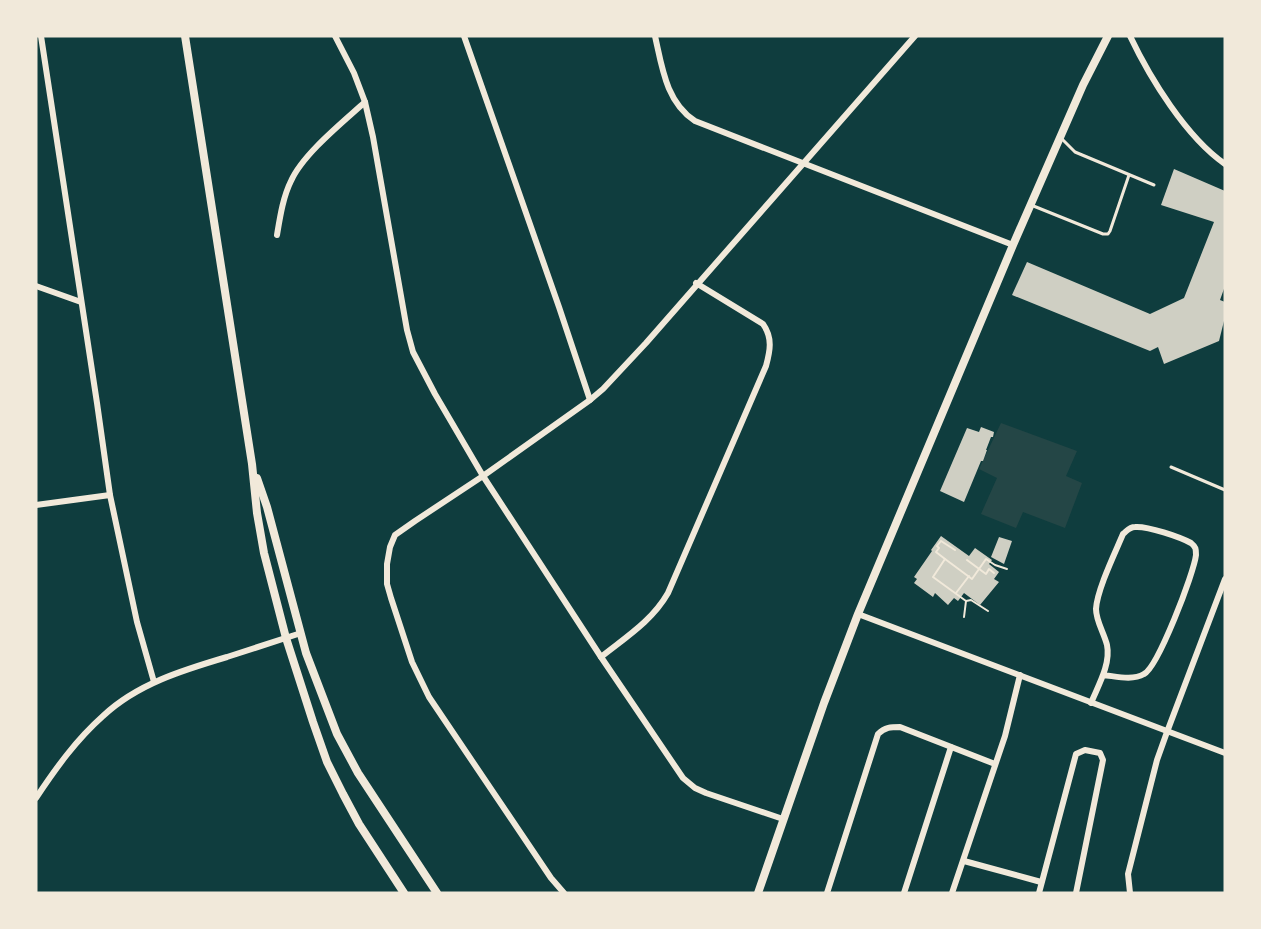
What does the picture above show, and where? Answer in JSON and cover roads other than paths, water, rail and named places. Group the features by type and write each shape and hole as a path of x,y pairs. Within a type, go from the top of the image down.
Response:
{"main road":[{"path":"185,36 252,464 259,528 286,638 327,762 359,824 404,893"},
{"path":"252,464 267,507 306,653 337,734 358,774 436,893"}],"street":[{"path":"41,36 110,495 137,622 154,682"},
{"path":"335,36 354,73 365,102 410,342 435,394 483,476 683,778 706,793 783,819"},
{"path":"464,36 590,400"},
{"path":"655,36 666,84 687,116 802,164 1013,245"},
{"path":"564,893 539,860 429,697 409,654 387,584 387,556 395,535 483,476 590,400 603,388 646,343 915,36"},
{"path":"758,893 824,703 858,614 1013,245 1083,85 1108,36"},
{"path":"1130,36 1155,81 1181,120 1203,145 1225,164"},
{"path":"277,236 283,203 294,175 314,150 365,102"},
{"path":"601,657 656,612 668,593 771,349 768,331 763,324 696,284"},
{"path":"36,286 81,302"},
{"path":"36,505 110,495"},
{"path":"1091,703 1108,653 1097,616 1098,597 1123,534 1130,528 1136,527 1191,543 1195,546 1196,552 1192,571 1150,670 1145,674 1128,678 1102,675"},
{"path":"1130,893 1128,874 1157,760 1225,579"},
{"path":"858,614 1225,753"},
{"path":"36,798 61,761 81,737 104,714 127,698 154,682 196,666 302,633"},
{"path":"952,893 1005,736 1020,675"},
{"path":"827,893 878,734 883,729 900,727 995,764"},
{"path":"904,893 951,747"},
{"path":"1039,893 1076,754 1085,750 1095,751 1101,756 1102,764 1076,893"},
{"path":"964,861 1041,882"}],"lane":[{"path":"1060,137 1075,153 1154,185"},
{"path":"1031,205 1108,234 1129,175"},
{"path":"1171,468 1225,490"}]}
